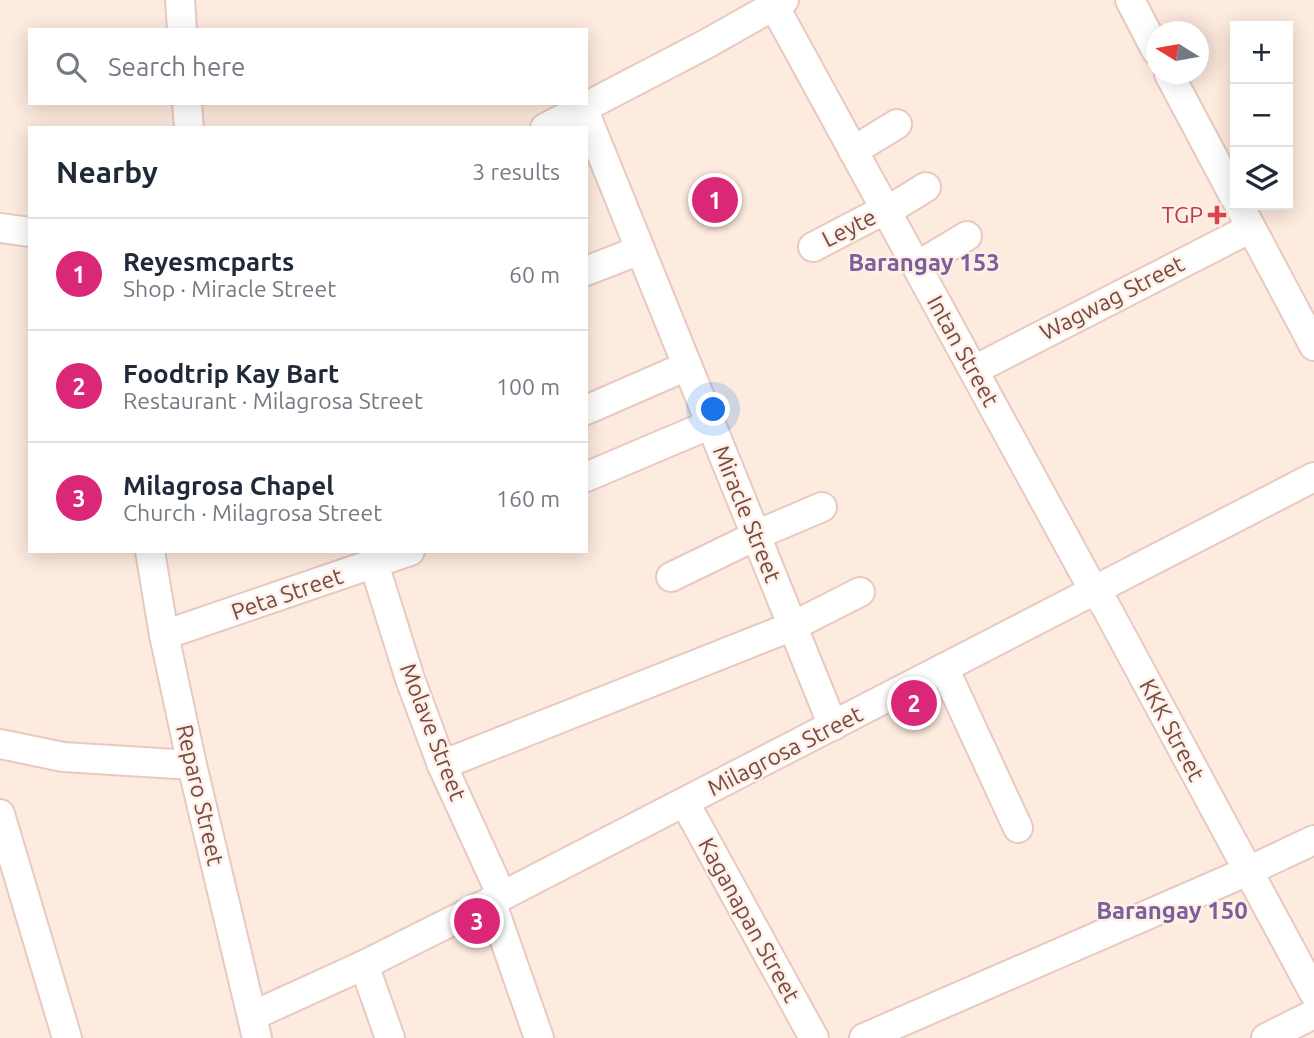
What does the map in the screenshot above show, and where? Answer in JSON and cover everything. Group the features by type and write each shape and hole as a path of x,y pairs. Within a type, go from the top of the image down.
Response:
{"street":[{"path":"180,0 182,28"},
{"path":"1130,0 1146,30"},
{"path":"588,104 708,43 776,2"},
{"name":"Intan Street","path":"776,2 853,151 1094,591"},
{"path":"1174,84 1230,189"},
{"path":"187,105 189,126"},
{"path":"549,126 587,105"},
{"name":"Miracle Street","path":"583,107 833,726"},
{"path":"853,151 897,124"},
{"name":"Leyte","path":"813,247 926,187"},
{"path":"1245,216 1314,346"},
{"name":"Wagwag Street","path":"974,370 1245,216"},
{"path":"0,228 28,232"},
{"path":"916,265 967,236"},
{"path":"588,270 640,250"},
{"path":"588,409 687,366"},
{"path":"588,476 711,424"},
{"name":"Milagrosa Street","path":"254,1027 364,965 685,803 1314,477"},
{"path":"671,577 822,507"},
{"name":"Reparo Street","path":"150,553 164,635 192,765 254,1027"},
{"name":"Peta Street","path":"164,635 404,553"},
{"name":"Molave Street","path":"374,564 410,679 497,898 539,1038"},
{"name":"KKK Street","path":"1094,591 1105,606 1314,993"},
{"path":"442,765 793,626 860,592"},
{"path":"944,668 1018,828"},
{"path":"0,744 63,757 192,765"},
{"name":"Kaganapan Street","path":"685,803 814,1038"},
{"path":"0,814 67,1038"},
{"path":"864,1038 1314,840"},
{"path":"364,965 390,1038"},
{"path":"1266,1038 1314,1014"}],"place":[{"name":"Reyesmcparts","path":"715,200"},
{"name":"TGP","path":"1217,215"},
{"name":"Foodtrip Kay Bart","path":"914,703"},
{"name":"Milagrosa Chapel","path":"477,921"}],"district":[{"name":"Barangay 153","path":"924,263"},
{"name":"Barangay 150","path":"1172,911"}]}
